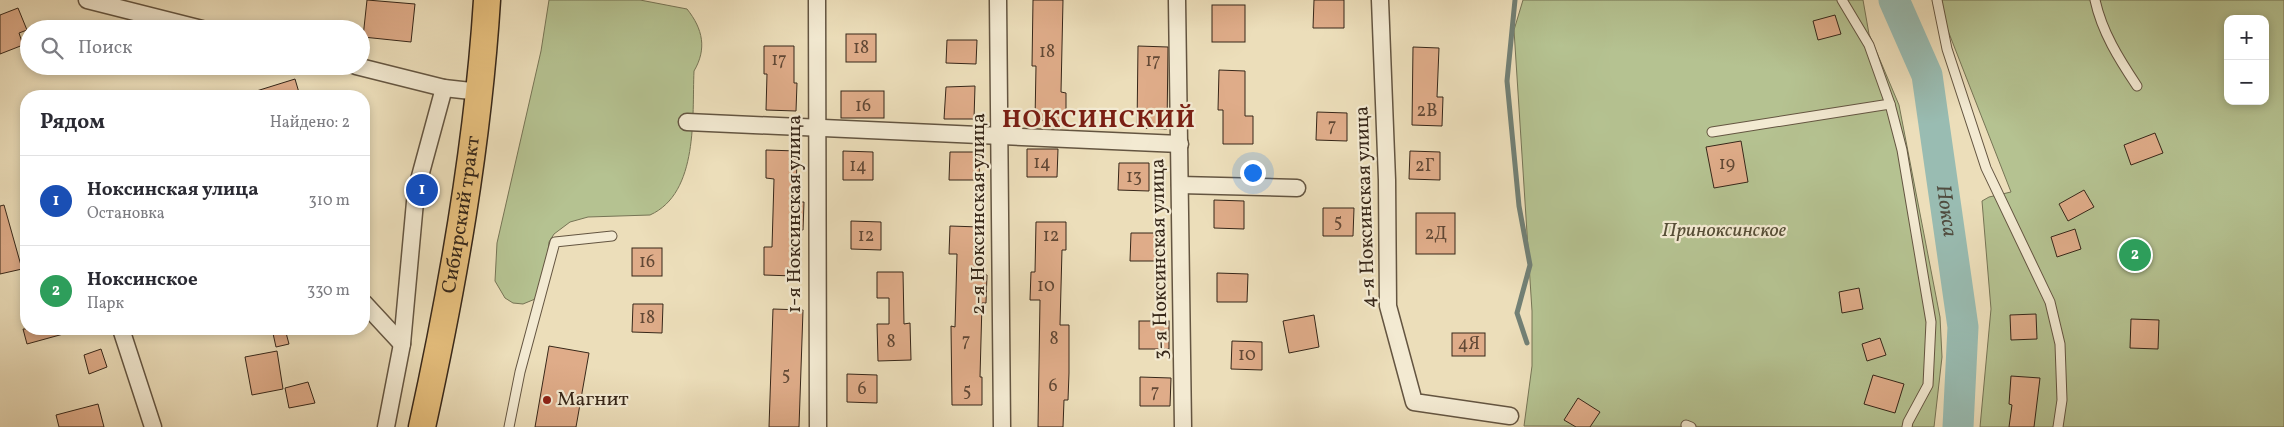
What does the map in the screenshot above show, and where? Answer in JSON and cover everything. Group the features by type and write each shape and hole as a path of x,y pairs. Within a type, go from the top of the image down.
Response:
{"main road":[{"name":"Сибирский тракт","path":"422,427 458,252 480,92 488,0"}],"street":[{"path":"87,0 166,20"},
{"name":"1-я Ноксинская улица","path":"817,0 818,427"},
{"name":"2-я Ноксинская улица","path":"998,0 1002,427"},
{"name":"3-я Ноксинская улица","path":"1177,0 1184,427"},
{"name":"4-я Ноксинская улица","path":"1380,0 1387,180 1388,306 1414,402 1510,416"},
{"path":"370,70 444,88 480,92"},
{"path":"386,427 402,344 416,191 444,88"},
{"path":"686,122 1180,144"},
{"path":"1180,185 1297,188"},
{"path":"370,309 402,344"},
{"path":"123,335 152,427"}],"lane":[{"path":"1842,0 1868,45 1890,104 1902,150 1931,322 1928,385 1907,427"},
{"path":"1937,0 1947,49 1986,168 2050,302 2060,344 2062,400 2058,427"},
{"path":"2095,0 2098,16 2114,51 2137,86"},
{"path":"1712,132 1890,104"},
{"path":"509,427 520,372 555,242 612,236"}],"green space":[{"path":"549,0 640,0 687,9 697,24 702,47 701,55 694,71 690,152 685,172 677,190 666,204 650,215 588,217 570,222 554,234 549,242 544,287 540,297 523,304 513,303 505,298 495,281 497,243 541,51"},
{"name":"Приноксинское","path":"1523,0 1863,0 1869,34 1899,105 1940,317 1942,357 1934,427 1524,426 1532,366 1532,311 1514,30"},
{"path":"1936,0 2284,0 2284,427 1980,427 1991,309 1982,201 1989,197 2011,192"}],"building":[{"path":"367,0 415,4 411,42 370,38 370,20 365,20"},
{"path":"1033,0 1063,0 1061,92 1066,93 1066,121 1035,120 1036,66 1032,66"},
{"path":"1314,0 1344,0 1344,28 1313,28"},
{"path":"1212,5 1245,5 1245,42 1212,42"},
{"path":"18,8 23,20 20,20 20,46 0,54 0,15"},
{"path":"1835,15 1841,34 1818,40 1813,21"},
{"path":"846,34 876,34 876,62 846,62"},
{"path":"947,40 977,40 976,64 946,63"},
{"path":"764,46 794,46 794,83 797,83 796,111 766,110 767,74 764,74"},
{"path":"1138,46 1168,47 1167,129 1137,128"},
{"path":"1413,47 1439,48 1437,97 1443,97 1442,126 1412,125"},
{"path":"1219,70 1245,71 1245,116 1253,116 1253,144 1223,144 1223,110 1218,110"},
{"path":"295,79 298,90 260,90"},
{"path":"975,86 974,119 944,119 946,87"},
{"path":"841,91 884,91 884,118 841,118"},
{"path":"1317,112 1347,113 1347,141 1316,140"},
{"path":"2155,133 2163,153 2131,165 2124,145"},
{"path":"1741,141 1748,182 1714,188 1706,147"},
{"path":"1027,149 1058,149 1057,177 1027,177"},
{"path":"766,150 797,151 796,202 804,202 803,230 795,230 794,276 764,275 764,247 772,247 774,179 766,178"},
{"path":"843,151 873,152 873,180 843,180"},
{"path":"1410,151 1440,152 1440,180 1409,179"},
{"path":"950,152 980,152 979,180 949,180"},
{"path":"1119,163 1149,163 1149,191 1118,190"},
{"path":"2084,190 2094,207 2068,221 2059,204"},
{"path":"1214,200 1244,201 1244,229 1214,228"},
{"path":"4,205 20,262 20,269 0,274 0,206"},
{"path":"1323,208 1354,208 1353,236 1323,236"},
{"path":"1416,213 1455,213 1455,254 1416,254"},
{"path":"851,221 881,222 881,250 851,249"},
{"path":"1036,222 1066,222 1066,250 1062,250 1060,325 1069,325 1069,373 1068,400 1064,400 1063,427 1038,427 1040,300 1030,300 1031,272 1035,272"},
{"path":"950,226 980,227 979,275 987,275 986,303 982,303 980,377 982,377 982,405 952,405 951,326 955,327 957,254 949,254"},
{"path":"2075,229 2081,249 2057,257 2051,237"},
{"path":"1131,233 1161,233 1160,261 1130,261"},
{"path":"632,248 662,248 662,276 632,276"},
{"path":"877,272 903,272 904,324 910,323 911,360 878,361 877,324 889,324 889,298 877,298"},
{"path":"1217,273 1248,274 1247,302 1217,302"},
{"path":"1859,288 1863,309 1842,313 1839,292"},
{"path":"633,304 663,304 662,333 632,332"},
{"path":"773,309 803,310 799,427 769,427"},
{"path":"2036,314 2037,339 2011,340 2010,315"},
{"path":"1314,315 1319,347 1289,353 1283,321"},
{"path":"2131,319 2159,320 2158,349 2130,348"},
{"path":"1139,321 1169,321 1169,349 1139,349"},
{"path":"1452,333 1485,333 1485,356 1452,356"},
{"path":"25,335 60,335 27,344"},
{"path":"273,335 287,335 289,344 276,347"},
{"path":"1880,338 1886,355 1867,361 1862,344"},
{"path":"1232,341 1262,342 1262,370 1231,369"},
{"path":"549,346 589,353 576,427 535,427"},
{"path":"101,349 107,367 89,374 84,355"},
{"path":"277,351 283,389 252,395 245,357"},
{"path":"847,374 877,375 877,403 847,402"},
{"path":"1873,375 1904,384 1895,413 1864,404"},
{"path":"2011,376 2040,378 2034,427 2009,427 2012,405 2009,404"},
{"path":"1140,377 1171,378 1170,406 1140,406"},
{"path":"308,382 315,403 289,408 285,388"},
{"path":"1578,398 1600,412 1590,427 1576,427 1564,420"},
{"path":"98,404 104,427 59,427 56,415"}],"waterway":[{"path":"1515,0 1507,81 1519,206 1530,265 1517,313 1527,343"},
{"name":"Нокса","path":"1894,0 1927,75 1963,327 1958,427"}],"place":[{"name":"Ноксинская улица","path":"422,190"},
{"name":"Ноксинское","path":"2135,255"},
{"name":"Магнит","path":"547,400"}],"district":[{"name":"НОКСИНСКИЙ","path":"1099,120"}]}
